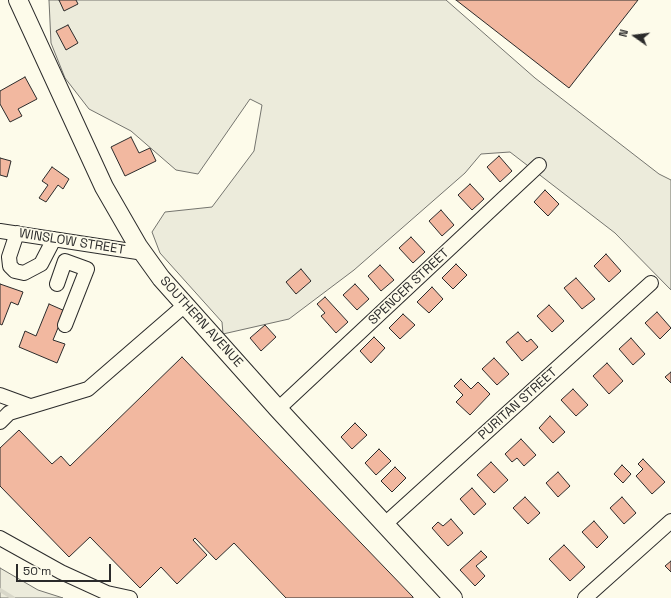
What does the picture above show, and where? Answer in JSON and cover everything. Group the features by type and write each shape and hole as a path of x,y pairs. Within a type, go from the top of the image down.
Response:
{"main road":[{"name":"SOUTHERN AVENUE","path":"18,0 104,187 161,278 278,409 453,598"}],"street":[{"name":"SPENCER STREET","path":"278,409 540,166"},
{"name":"WINSLOW STREET","path":"0,231 144,253"},
{"path":"17,234 9,257 10,266 15,271 24,273 41,264 54,239"},
{"path":"78,265 88,244"},
{"path":"57,284 65,260 87,268 65,325"},
{"name":"PURITAN STREET","path":"386,524 651,283"},
{"path":"0,422 9,413 88,389 185,305"},
{"path":"0,395 30,406"},
{"path":"585,598 671,521"},
{"path":"0,538 74,578 107,593 130,598"}],"shaded area":[{"path":"49,0 446,0 535,78 659,174 671,180 671,290 615,233 510,152 481,154 465,173 354,270 289,319 223,334 222,322 160,253 152,232 165,212 212,207 254,151 262,105 250,99 198,174 176,170 131,131 89,109 65,78 51,43"},
{"path":"0,568 38,590 63,598 0,598"}],"building":[{"path":"59,0 76,0 78,4 64,11"},
{"path":"456,0 638,0 569,88"},
{"path":"68,25 78,43 66,50 56,31"},
{"path":"25,77 37,99 18,109 22,116 10,122 0,104 0,91"},
{"path":"131,137 139,153 150,148 156,161 125,176 111,147"},
{"path":"499,156 512,171 500,182 487,167"},
{"path":"0,158 11,161 7,177 0,175"},
{"path":"52,167 69,179 63,189 58,185 46,202 39,198 48,185 42,181"},
{"path":"470,184 484,199 472,210 458,195"},
{"path":"545,190 559,204 548,216 534,202"},
{"path":"441,210 454,225 442,236 429,221"},
{"path":"411,237 425,252 413,263 399,248"},
{"path":"606,254 621,271 609,282 594,266"},
{"path":"456,264 467,275 453,289 442,278"},
{"path":"380,265 394,280 381,291 368,276"},
{"path":"301,269 311,281 296,294 286,282"},
{"path":"576,278 595,299 582,309 564,288"},
{"path":"0,284 23,292 18,305 11,302 2,325 0,324"},
{"path":"355,284 369,299 357,310 343,295"},
{"path":"432,287 443,299 429,313 417,302"},
{"path":"325,297 348,322 336,333 321,316 325,313 317,304"},
{"path":"49,304 65,311 53,340 65,344 57,363 19,347 25,331 36,336"},
{"path":"549,305 564,321 552,332 537,316"},
{"path":"657,312 671,328 660,339 645,323"},
{"path":"403,314 415,325 400,339 389,328"},
{"path":"265,325 276,337 261,351 250,338"},
{"path":"518,332 527,342 531,339 538,347 522,361 506,342"},
{"path":"374,337 385,348 371,363 360,351"},
{"path":"631,338 645,354 633,365 619,349"},
{"path":"182,357 413,598 286,598 234,543 216,560 195,538 193,540 207,555 177,584 161,567 140,588 90,537 69,557 0,486 0,448 19,430 52,464 61,456 70,466"},
{"path":"494,358 509,374 497,385 482,369"},
{"path":"607,363 623,381 609,394 593,376"},
{"path":"671,372 671,383 665,377"},
{"path":"461,379 471,389 478,382 490,394 470,415 456,402 463,395 454,386"},
{"path":"573,389 588,405 576,416 561,400"},
{"path":"550,416 565,432 553,443 539,428"},
{"path":"355,423 367,435 352,449 341,437"},
{"path":"521,439 536,455 524,466 517,458 512,462 505,454"},
{"path":"379,449 391,461 376,475 365,463"},
{"path":"643,459 665,482 652,494 636,476 643,469 638,464"},
{"path":"491,462 508,480 494,493 477,475"},
{"path":"622,465 631,474 623,483 614,474"},
{"path":"395,467 406,478 392,492 381,481"},
{"path":"558,472 570,486 558,497 546,483"},
{"path":"472,488 486,504 474,515 460,499"},
{"path":"525,497 540,513 528,524 513,508"},
{"path":"622,497 636,513 624,524 610,508"},
{"path":"451,519 463,533 448,546 432,528 438,522 443,526"},
{"path":"594,521 608,537 597,548 582,532"},
{"path":"564,545 585,567 570,581 549,559"},
{"path":"481,551 487,557 476,566 485,576 475,586 460,570"},
{"path":"671,561 671,572 665,566"}],"waterway":[{"path":"0,590 13,598"}]}
